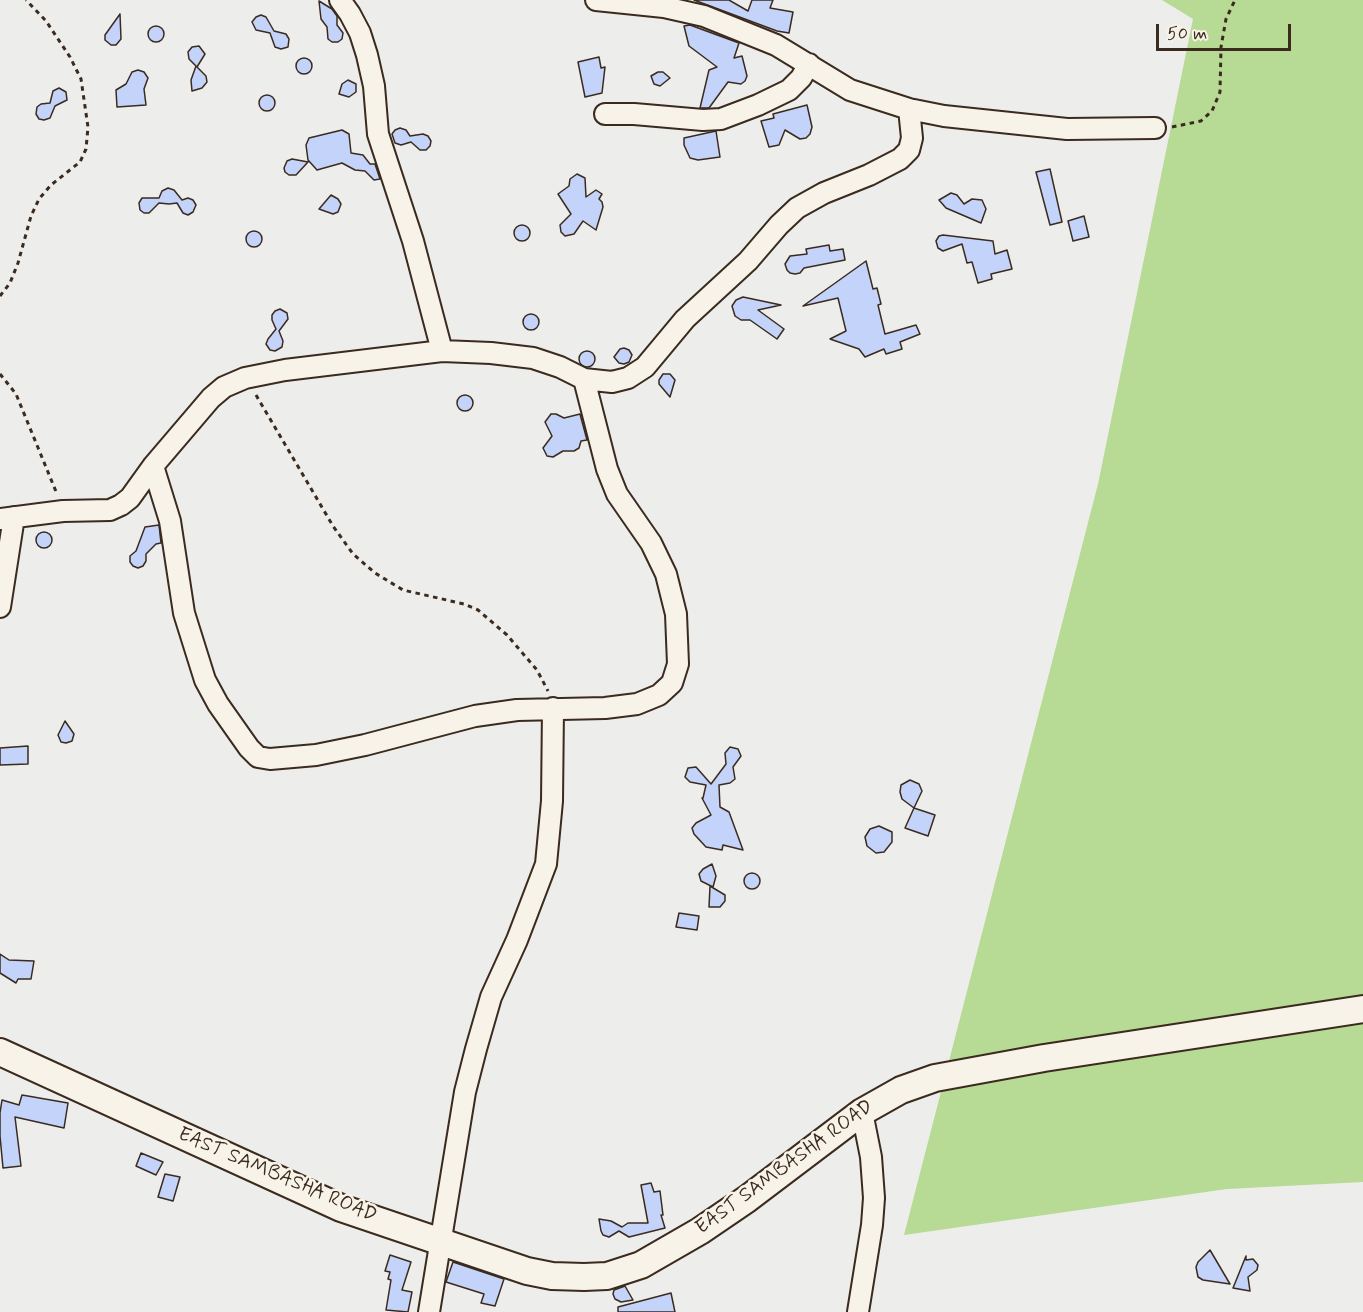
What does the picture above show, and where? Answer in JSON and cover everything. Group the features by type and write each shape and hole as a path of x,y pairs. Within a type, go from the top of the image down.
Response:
{"street":[{"path":"340,0 355,24 367,55 374,86 378,134 413,241 442,351"},
{"path":"596,0 664,7 704,16 776,45 850,90 909,109 944,116 1067,129 1155,128"},
{"path":"605,114 721,119 789,90 801,78 809,64"},
{"path":"0,607 7,518 63,511 110,510 121,506 211,398 224,387 245,378 285,370 442,351 533,358 560,367 584,379 612,382 628,378 645,367 685,320 748,261 797,208 824,193 900,159 909,150 912,138 909,109"},
{"path":"153,466 170,521 184,613 205,680 218,704 258,757 270,759 316,755 365,745 475,716 517,710 605,708 637,704 659,695 672,683 678,664 676,614 666,573 651,543 617,494 607,469 584,379"},
{"path":"429,1312 465,1092 476,1049 491,997 517,940 546,864 552,801 553,708"},
{"name":"EAST SAMBASHA ROAD","path":"0,1052 341,1208 527,1271 552,1276 607,1275 641,1265 700,1231 747,1199 862,1112 901,1090 935,1078 1056,1056 1363,1009"},
{"path":"858,1312 874,1198 872,1156 862,1112"}],"path":[{"path":"0,296 10,283 31,216 39,199 51,185 80,162 86,149 88,127 81,79 70,57 46,21 26,0"},
{"path":"1155,128 1183,126 1201,121 1212,111 1220,92 1221,47 1226,19 1235,0"},
{"path":"0,374 16,394 63,511"},
{"path":"245,378 333,526 353,554 375,573 403,590 465,604 478,610 507,636 537,670 548,691 553,708"}],"green space":[{"path":"1162,0 1363,0 1363,1182 1227,1189 904,1235 1098,484 1193,19"}],"building":[{"path":"694,0 729,0 748,11 752,0 773,0 770,8 793,12 789,33 777,31"},
{"path":"319,1 332,9 337,16 337,25 343,33 342,39 338,42 328,39 327,27 321,19"},
{"path":"120,14 121,39 116,45 111,45 105,40 105,35"},
{"path":"261,15 266,17 274,31 286,34 289,39 288,47 281,49 275,47 270,33 256,30 252,22"},
{"path":"690,25 739,43 734,58 742,56 747,76 741,84 728,82 709,108 700,108 709,70 717,67 689,46 684,26"},
{"path":"153,26 159,26 164,34 162,40 153,42 148,37 148,31"},
{"path":"199,46 205,54 197,67 206,76 207,82 202,88 192,91 191,80 196,66 189,59 188,52 192,47"},
{"path":"599,57 601,68 605,67 602,93 585,97 578,62"},
{"path":"301,58 307,58 312,66 310,72 301,74 296,69 296,63"},
{"path":"138,70 144,72 148,78 144,89 146,105 117,107 116,90 126,84 132,72"},
{"path":"663,72 670,78 660,86 654,84 651,76"},
{"path":"348,80 356,84 356,92 349,97 339,94 342,84"},
{"path":"59,88 66,92 67,100 55,106 50,118 39,119 36,114 37,107 50,103 53,91"},
{"path":"264,95 270,95 275,103 273,109 264,111 259,106 259,100"},
{"path":"807,105 812,127 810,134 800,139 785,130 779,145 769,147 761,121 774,118 773,114"},
{"path":"400,128 406,130 410,136 423,134 428,136 431,141 430,146 426,150 420,150 411,142 401,145 395,143 392,134"},
{"path":"342,130 349,134 351,153 363,155 370,164 375,164 380,179 374,180 365,171 355,170 342,163 317,170 308,160 306,145 309,138"},
{"path":"716,131 720,157 698,160 690,158 684,145 684,138"},
{"path":"292,159 308,162 296,175 289,175 284,168 287,161"},
{"path":"1050,169 1062,222 1050,225 1036,172"},
{"path":"577,174 585,178 586,197 596,190 602,194 599,199 603,207 596,230 583,221 574,234 565,236 561,232 560,225 571,214 558,194 569,186 570,179"},
{"path":"168,188 174,190 182,200 188,198 193,200 196,205 193,212 188,215 183,213 177,203 159,203 149,213 140,210 139,203 142,198 159,198 162,191"},
{"path":"951,193 957,195 964,204 972,199 982,200 986,209 981,223 946,208 939,200"},
{"path":"331,195 341,204 338,212 333,214 319,209"},
{"path":"1084,216 1089,237 1073,241 1068,221"},
{"path":"519,225 525,225 530,233 528,239 519,241 514,236 514,230"},
{"path":"251,231 257,231 262,239 260,245 251,247 246,242 246,236"},
{"path":"939,236 993,241 995,254 1007,250 1012,269 991,274 992,279 978,283 972,262 967,263 962,244 943,251 938,248 936,241"},
{"path":"829,245 830,251 843,249 845,260 804,268 800,273 795,274 787,270 785,264 790,256 807,254 806,249"},
{"path":"866,261 873,289 877,288 881,304 878,305 885,334 916,325 920,334 900,342 902,349 886,354 884,349 865,357 859,349 830,339 846,331 838,298 803,306"},
{"path":"743,297 781,305 758,310 784,329 777,339 750,320 741,320 735,316 732,306 736,300"},
{"path":"280,309 287,313 288,319 279,331 283,341 282,347 275,351 270,350 266,344 276,329 272,315"},
{"path":"528,314 534,314 539,322 537,328 528,330 523,325 523,319"},
{"path":"624,348 632,355 629,362 624,364 619,363 614,357 620,349"},
{"path":"587,351 593,353 595,359 593,365 587,367 581,365 579,359 581,353"},
{"path":"663,374 670,374 675,380 670,397 659,384"},
{"path":"462,395 468,395 473,403 471,409 462,411 457,406 457,400"},
{"path":"551,414 564,418 580,414 587,440 581,441 579,448 574,451 563,451 553,457 547,456 543,448 552,436 545,422"},
{"path":"159,525 161,543 156,544 146,554 143,566 138,568 133,566 130,556 136,551 145,527"},
{"path":"41,532 47,532 52,540 50,546 41,548 36,543 36,537"},
{"path":"65,721 74,734 72,741 66,743 61,742 58,735"},
{"path":"28,746 28,764 0,765 0,748"},
{"path":"730,747 738,749 741,756 733,767 735,779 730,783 719,785 720,807 729,812 743,850 723,845 722,850 706,847 694,834 692,828 696,823 711,815 702,798 706,785 690,782 685,777 688,768 696,767 711,784 726,764 725,753"},
{"path":"910,780 919,784 922,791 914,808 902,799 900,792 901,785"},
{"path":"914,808 935,815 928,836 905,828"},
{"path":"879,826 892,832 892,842 884,852 876,853 867,846 865,837 870,829"},
{"path":"712,864 716,876 713,887 701,881 699,874"},
{"path":"749,873 755,873 760,881 758,887 749,889 744,884 744,878"},
{"path":"710,886 725,895 725,901 720,907 709,907"},
{"path":"679,913 699,916 697,930 676,927"},
{"path":"0,954 9,960 34,961 31,979 18,979 16,983 0,973"},
{"path":"22,1095 68,1103 64,1128 15,1117 21,1166 3,1168 0,1136 2,1100 19,1105"},
{"path":"141,1153 163,1162 156,1175 136,1166"},
{"path":"165,1174 180,1177 173,1201 158,1197"},
{"path":"651,1183 654,1192 660,1191 663,1215 661,1215 665,1228 629,1237 619,1231 609,1237 603,1235 599,1219 611,1221 622,1227 628,1223 648,1223 641,1185"},
{"path":"1210,1250 1230,1284 1203,1280 1198,1277 1196,1267 1198,1262"},
{"path":"390,1255 411,1262 402,1290 412,1292 408,1312 386,1310 391,1280 388,1279 390,1272 385,1271"},
{"path":"1246,1256 1246,1260 1253,1259 1258,1265 1257,1270 1248,1277 1250,1291 1233,1288"},
{"path":"453,1262 504,1279 495,1306 481,1303 484,1294 446,1282"},
{"path":"625,1286 633,1300 621,1302 615,1299 614,1290"},
{"path":"671,1293 675,1312 618,1312 618,1307"}]}
